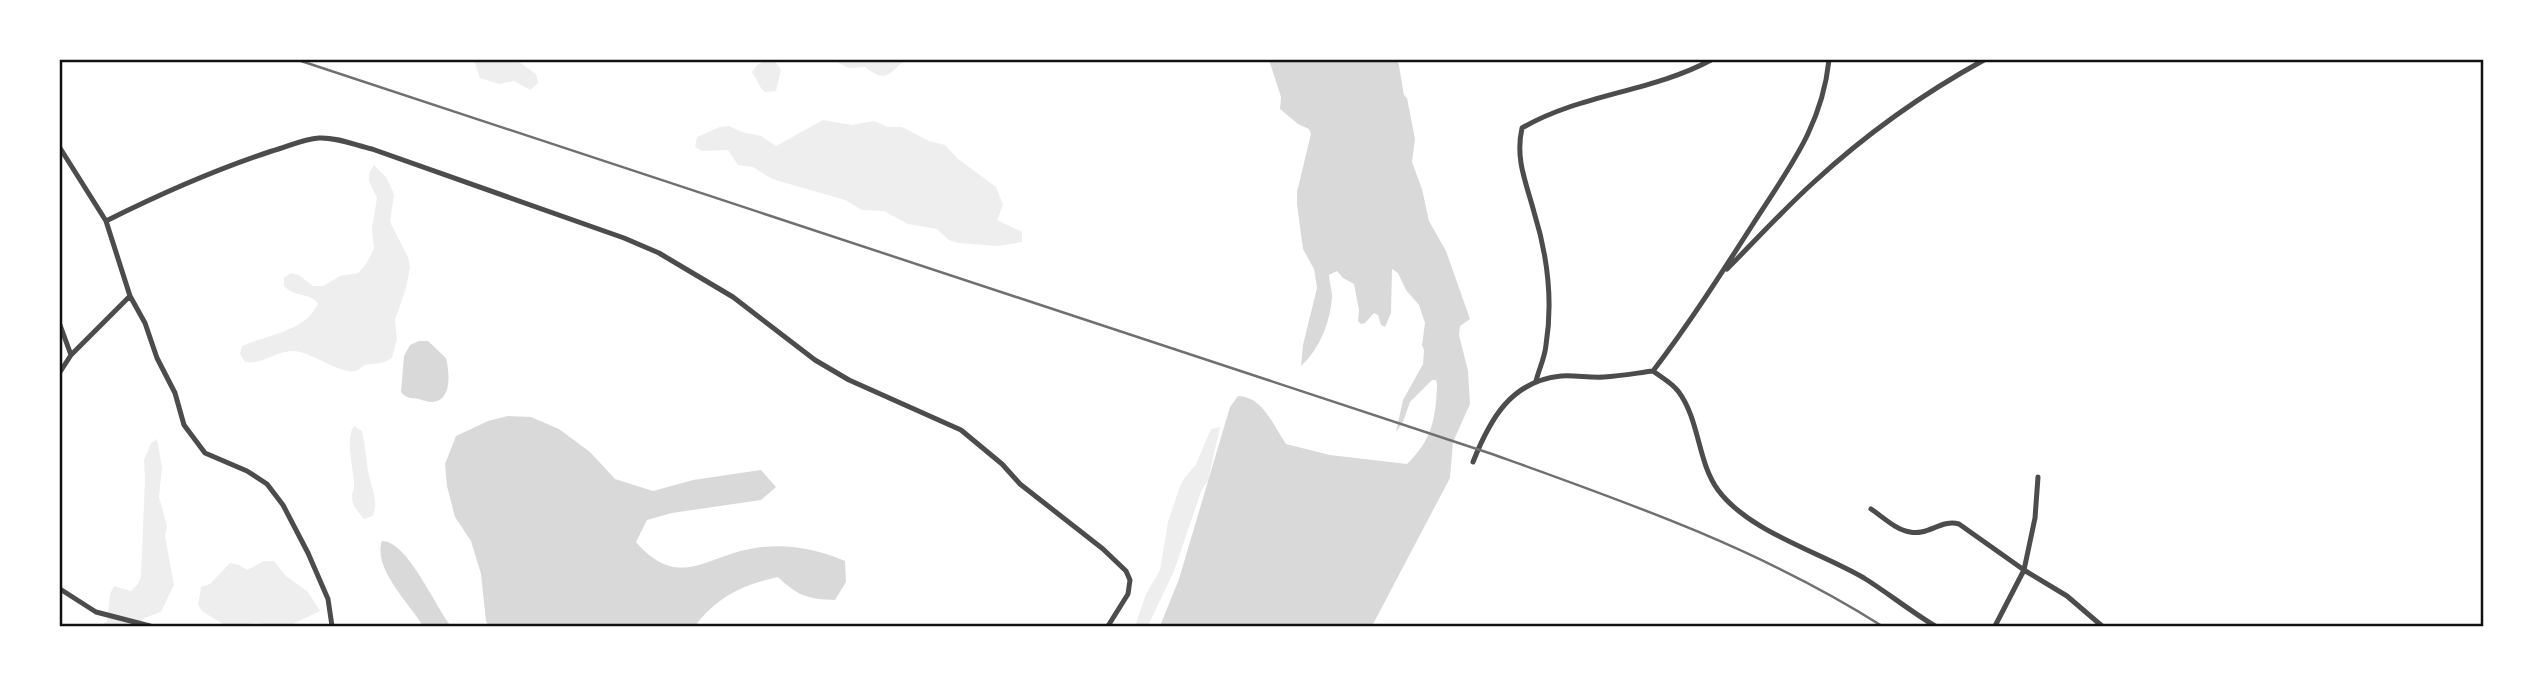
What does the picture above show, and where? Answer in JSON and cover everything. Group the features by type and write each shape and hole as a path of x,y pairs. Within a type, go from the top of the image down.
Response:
{"street":[{"path":"1536,381 1546,346 1549,285 1535,212 1523,181 1519,157 1522,128 1543,116 1656,82 1711,60"},
{"path":"1653,371 1694,316 1808,136 1821,103 1829,60"},
{"path":"1720,276 1812,183 1857,144 1956,75 1984,60"},
{"path":"106,221 159,195 251,158 301,142 331,138 423,167 636,243 659,253 733,298 815,360 838,374 961,430 974,440 1020,484 1103,549 1126,571 1129,580 1128,594 1108,626"},
{"path":"60,148 106,221 130,296 145,323 157,358 175,393 184,425 205,453 247,471 267,484 283,505 328,600 332,626"},
{"path":"60,372 71,355 130,296"},
{"path":"60,325 71,355"},
{"path":"1473,461 1484,433 1495,416 1518,391 1536,381 1562,376 1602,377 1653,371 1677,389 1691,413 1707,465 1718,489 1738,510 1780,536 1863,578 1935,626"},
{"path":"1995,626 2024,570 2035,518 2038,477"},
{"path":"1871,509 1909,532 1923,532 1941,523 1959,524 2024,570 2067,596 2102,626"},
{"path":"60,589 96,612 150,626"}],"shaded area":[{"path":"474,60 516,60 536,74 538,83 530,90 514,81 499,84 480,78"},
{"path":"832,60 905,60 890,73 882,76 865,67 849,68"},
{"path":"1269,60 1398,60 1415,139 1412,162 1422,189 1429,221 1446,251 1470,319 1460,326 1459,335 1468,371 1470,404 1453,442 1450,478 1372,626 1160,626 1179,579 1230,407 1238,396 1255,401 1261,407 1286,444 1330,455 1407,464 1422,446 1434,418 1437,384 1436,380 1432,380 1410,402 1403,422 1396,432 1403,400 1423,364 1425,323 1419,305 1406,290 1398,273 1392,269 1391,313 1385,327 1374,313 1361,324 1358,321 1359,310 1354,284 1337,271 1329,275 1332,296 1326,325 1313,352 1301,366 1303,345 1317,288 1314,269 1303,249 1297,204 1297,192 1311,134 1309,129 1298,124 1280,109 1281,97"},
{"path":"775,61 781,70 776,91 765,92 752,72 758,64"},
{"path":"823,120 852,125 874,121 888,127 902,127 929,141 945,145 957,158 996,187 1003,205 997,220 1022,232 1022,242 998,246 958,243 949,240 937,229 908,224 884,211 862,210 845,200 772,179 753,167 738,165 728,150 702,151 695,147 697,137 729,126 761,136 776,146"},
{"path":"374,165 386,177 394,194 390,222 408,257 410,267 395,320 397,339 392,358 365,365 356,371 342,370 293,351 257,362 245,362 240,354 242,346 296,326 313,312 318,303 310,297 288,290 284,286 284,278 291,273 299,275 313,286 323,286 340,276 358,273 366,264 374,249 372,228 377,198 369,181 369,173"},
{"path":"428,341 446,358 447,390 439,400 432,402 410,398 401,392 404,356 410,345"},
{"path":"508,416 531,417 559,429 590,452 615,479 653,491 693,480 761,470 776,487 761,500 672,513 647,520 636,542 651,557 666,565 679,568 693,566 755,548 790,547 812,550 845,561 846,582 835,600 804,595 778,577 765,580 724,598 697,623 699,626 489,626 486,621 481,574 471,541 455,517 447,486 445,464 456,436 488,421"},
{"path":"354,426 362,431 375,499 373,516 364,519 355,507 352,497 354,481 350,439"},
{"path":"1220,427 1208,481 1202,489 1174,571 1148,626 1135,626 1146,594 1160,570 1168,522 1179,489 1196,464 1211,429"},
{"path":"157,439 162,467 159,497 167,526 165,536 174,585 161,612 144,618 140,626 100,626 107,621 110,594 114,586 131,591 141,576 144,460 151,443"},
{"path":"382,541 392,544 411,563 451,626 423,626 387,574 380,552"},
{"path":"264,561 274,561 286,576 308,592 320,611 289,626 256,623 227,626 203,612 198,605 201,587 210,584 230,563 247,570"}],"railway":[{"path":"298,60 1492,454 1642,509 1741,550 1836,598 1882,626"}]}
